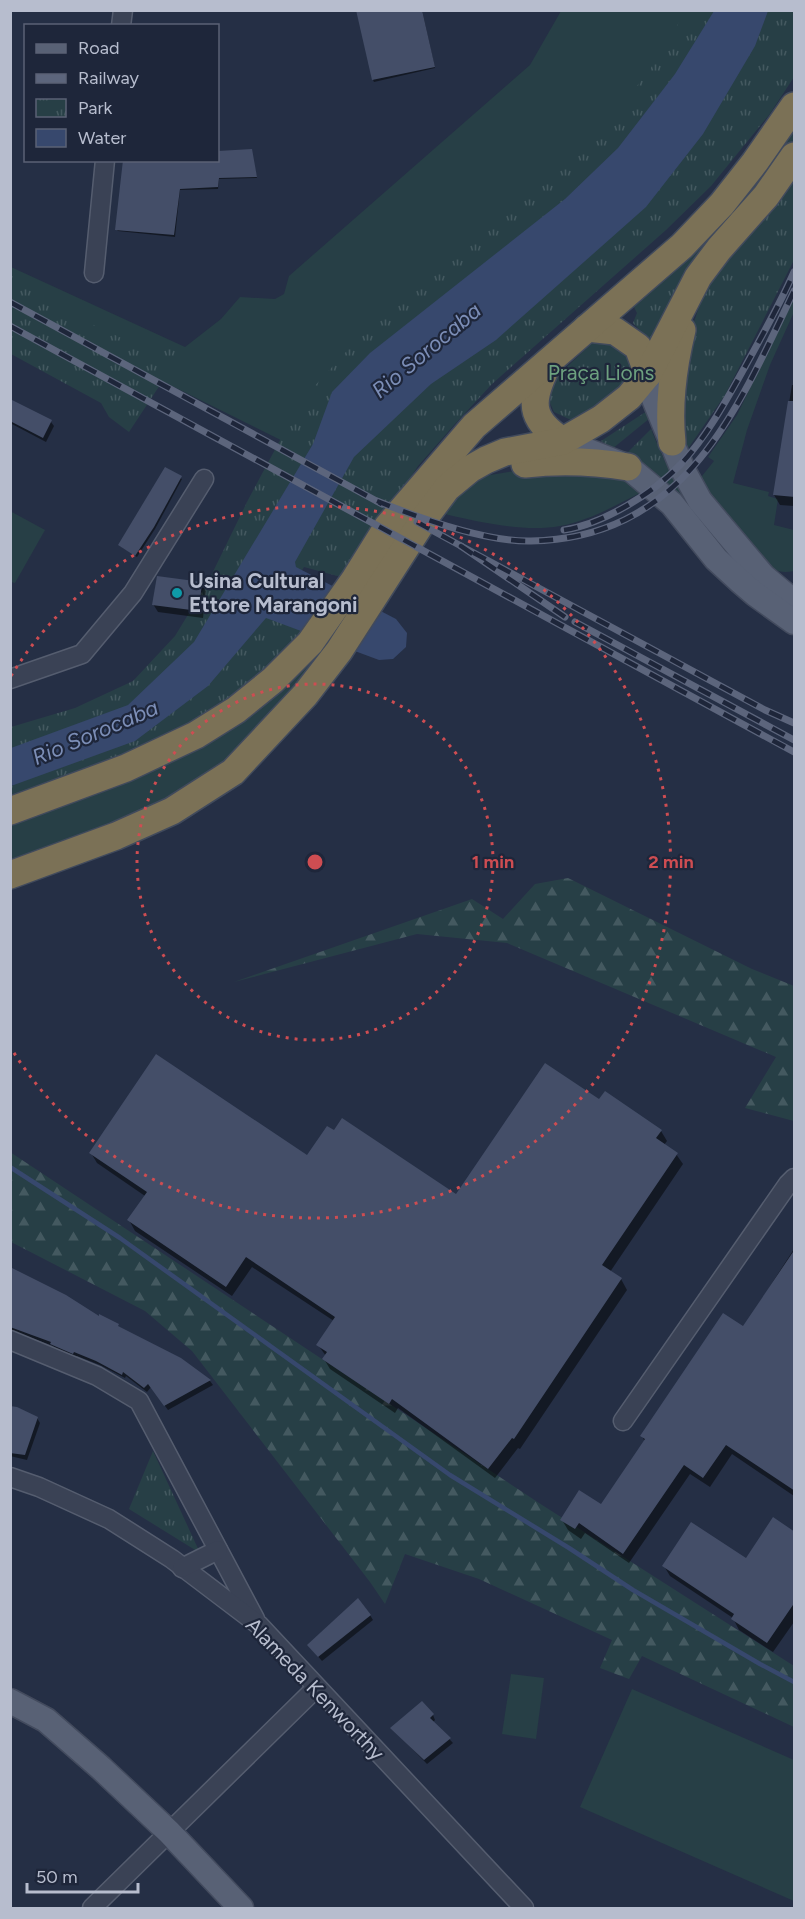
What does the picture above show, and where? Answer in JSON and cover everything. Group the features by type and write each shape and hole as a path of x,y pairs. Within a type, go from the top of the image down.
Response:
{"highway":[{"path":"10,875 116,836 172,812 233,772 305,695 339,651 388,526 421,471 492,392 650,253 723,180 795,86"},
{"path":"388,526 474,426 682,246 722,204 795,106"},
{"path":"10,811 126,768 196,735 243,704 273,680 365,588 447,488 470,469 505,452 563,441 601,419 629,396 648,375 699,277 719,249 766,196 795,156"},
{"path":"672,442 669,418 675,359 686,315 699,277"},
{"path":"587,328 615,331 638,347 648,375"},
{"path":"549,362 536,389 537,417 548,432 563,441"},
{"path":"447,488 474,475 505,466 556,461 594,461 628,467"}],"main road":[{"path":"648,375 652,394 683,470 700,501 763,576 795,602"},
{"path":"563,441 628,467 672,504 724,567 755,594 795,622"},
{"path":"744,553 776,579 795,582"},
{"path":"10,1701 46,1720 101,1768 169,1832 242,1908"}],"street":[{"path":"94,273 105,162"},
{"path":"10,679 82,654 133,593 204,479"},
{"path":"623,1421 788,1184 795,1178"},
{"path":"10,1340 97,1376 139,1401 259,1626"},
{"name":"Alameda Kenworthy","path":"10,1477 39,1487 109,1519 182,1568 259,1626 524,1908"},
{"path":"182,1568 218,1550"},
{"path":"92,1908 316,1688"}],"green space":[{"path":"561,11 714,11 675,74 332,392 307,453 162,381 11,296 11,267 185,347 221,319 240,297 275,299 284,294 289,276 530,65"},
{"path":"686,11 794,11 794,77 769,115 711,186 666,230 492,384 418,466 345,578 304,567 272,619 309,633 197,726 11,802 11,727 75,708 133,681 175,636 208,582 286,429 312,389 354,343 548,181 592,141 649,71"},
{"path":"794,121 794,139 653,341 649,340 633,323 637,313 634,307 700,247"},
{"path":"794,172 794,260 725,395 687,450 678,440 690,334 702,298 721,266"},
{"path":"11,270 68,313 147,350 185,347 129,432 109,417 101,403 11,354"},
{"path":"794,298 794,312 770,365 747,430 733,483 769,492 768,496 778,499 774,525 794,530 794,571 781,572 762,561 698,481 714,461 708,457 737,415"},
{"name":"Praça Lions","path":"607,338 633,358 631,376 622,391 589,415 571,420 554,412 548,398 553,380 591,344"},
{"path":"647,411 650,418 612,449 601,441"},
{"path":"651,429 675,480 705,528 625,455"},
{"path":"546,466 626,479 642,492 581,520 546,528 500,525 440,513 468,484 490,475"},
{"path":"10,511 45,530 15,583 11,582"},
{"path":"323,639 335,643 231,759 159,805 11,867 11,821"},
{"path":"568,878 752,969 794,986 794,1121 745,1108 776,1057 507,943 417,934 234,982 472,899 503,919 535,884"},
{"path":"10,1152 539,1503 794,1666 794,1727 642,1656 629,1679 600,1668 612,1640 479,1579 405,1554 385,1604 192,1351 145,1311 11,1242"},
{"path":"153,1451 200,1553 129,1509"},
{"path":"511,1674 544,1678 536,1739 502,1734"},
{"path":"632,1689 794,1760 794,1901 580,1807"}],"water":[{"name":"Rio Sorocaba","path":"714,11 768,11 755,46 703,134 646,207 496,340 431,384 354,457 295,562 296,567 396,619 407,633 406,647 393,659 379,660 266,618 208,686 135,741 11,786 11,748 128,705 194,642 313,444 332,392 370,353 565,199 618,148 675,74"}],"building":[{"path":"356,10 422,10 435,67 372,80"},
{"path":"252,149 257,177 219,178 218,187 180,189 174,235 115,230 123,162 219,162 219,151"},
{"path":"10,399 52,420 43,438 10,421"},
{"path":"788,401 795,401 795,497 773,495"},
{"path":"165,467 182,476 135,556 118,545"},
{"name":"Usina Cultural Ettore Marangoni","path":"157,576 202,582 199,611 152,605"},
{"path":"156,1054 307,1155 327,1126 334,1130 342,1118 456,1194 545,1063 599,1099 605,1091 662,1130 656,1138 678,1153 602,1265 622,1278 514,1439 512,1438 488,1469 392,1399 389,1404 322,1359 327,1352 316,1345 335,1317 246,1257 226,1287 127,1220 147,1192 89,1153"},
{"path":"795,1249 795,1491 726,1445 703,1478 684,1465 623,1554 579,1523 575,1529 560,1520 579,1490 601,1504 645,1439 640,1436 723,1313 743,1326"},
{"path":"10,1267 181,1358 211,1380 164,1406 148,1384 144,1388 123,1372 122,1375 96,1361 74,1352 73,1354 50,1344 51,1342 10,1327"},
{"path":"10,1406 38,1417 25,1455 10,1453"},
{"path":"773,1517 795,1532 795,1602 767,1643 731,1619 734,1614 662,1566 691,1522 746,1558"},
{"path":"358,1598 371,1615 318,1657 307,1645"},
{"path":"422,1701 434,1714 430,1718 451,1738 424,1760 390,1728"}],"waterway":[{"path":"10,1167 120,1238 450,1475 633,1590 794,1682"}],"railway":[{"path":"564,530 595,521 627,506 657,486 681,464 700,441 724,404 794,272"},
{"path":"377,501 453,528 513,540 531,541 584,534 629,518 667,492 699,460 726,422 751,380 794,291"},
{"path":"10,302 382,504"},
{"path":"10,326 794,752"},
{"path":"417,522 461,546"},
{"path":"565,617 461,546 765,710 794,723"},
{"path":"575,622 794,740"}],"place":[{"name":"Usina Cultural Ettore Marangoni","path":"177,593"}]}
